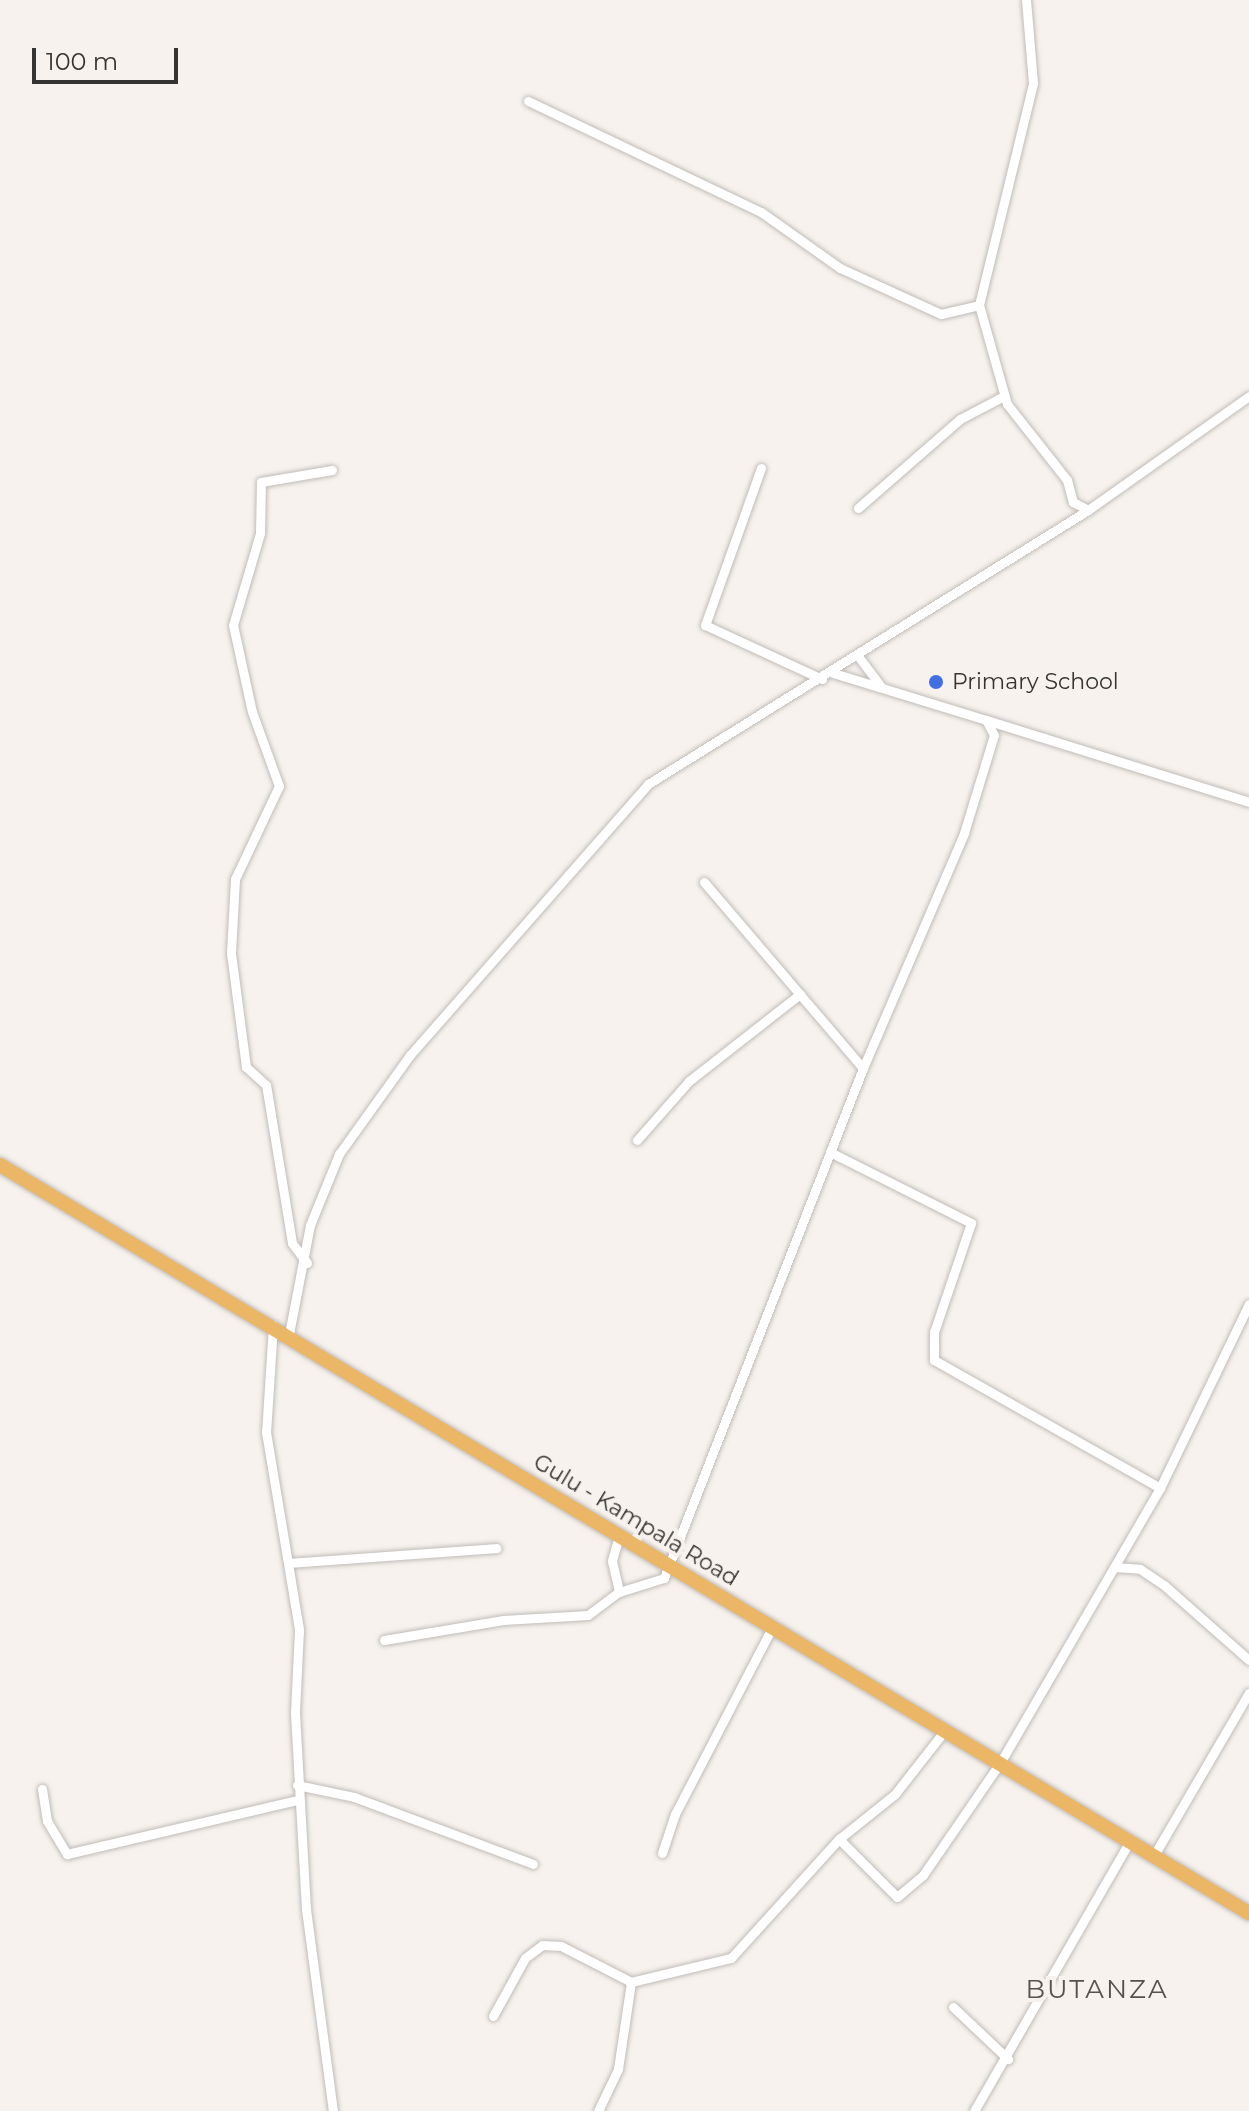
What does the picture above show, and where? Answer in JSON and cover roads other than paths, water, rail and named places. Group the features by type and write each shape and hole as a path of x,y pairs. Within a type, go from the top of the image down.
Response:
{"main road":[{"name":"Gulu - Kampala Road","path":"0,1165 289,1334 668,1566 1249,1913"}],"street":[{"path":"1026,0 1033,83 979,305 1004,396 1067,480 1073,502 1062,522"},
{"path":"528,101 761,212 854,275 941,314 979,305"},
{"path":"858,508 960,419 1004,396"},
{"path":"289,1334 307,1263 310,1225 339,1154 410,1055 617,819 684,756 833,673 1062,522 1088,510 1249,396"},
{"path":"761,468 705,625 822,679"},
{"path":"307,1263 292,1243 266,1085 246,1067 231,953 235,879 279,786 252,712 233,625 260,533 261,482 332,470"},
{"path":"1073,502 1088,510"},
{"path":"858,656 883,687"},
{"path":"833,673 1249,802"},
{"path":"384,1640 503,1620 588,1615 619,1592 664,1578 863,1068 992,756 994,735 986,720"},
{"path":"704,882 863,1068"},
{"path":"637,1140 689,1081 800,994"},
{"path":"830,1152 971,1223 934,1332 934,1360 1160,1488"},
{"path":"839,1839 902,1897 1000,1763 1160,1488 1249,1304"},
{"path":"273,1325 266,1432 299,1630 298,1800 333,2111"},
{"path":"619,1536 612,1561 619,1592"},
{"path":"289,1563 496,1548"},
{"path":"1114,1567 1140,1569 1165,1586 1249,1660"},
{"path":"662,1853 675,1814 772,1628"},
{"path":"1153,1857 1249,1693"},
{"path":"493,2016 525,1958 542,1945 561,1946 631,1982 731,1958 839,1839 895,1794 945,1730"},
{"path":"297,1785 354,1797 533,1864"},
{"path":"42,1789 47,1821 67,1854 298,1800"},
{"path":"974,2111 1008,2059 1129,1842"},
{"path":"598,2111 618,2069 631,1982"},
{"path":"953,2007 1008,2059"}],"place":[{"name":"Primary School","path":"936,682"}],"district":[{"name":"BUTANZA","path":"1097,1990"}]}
